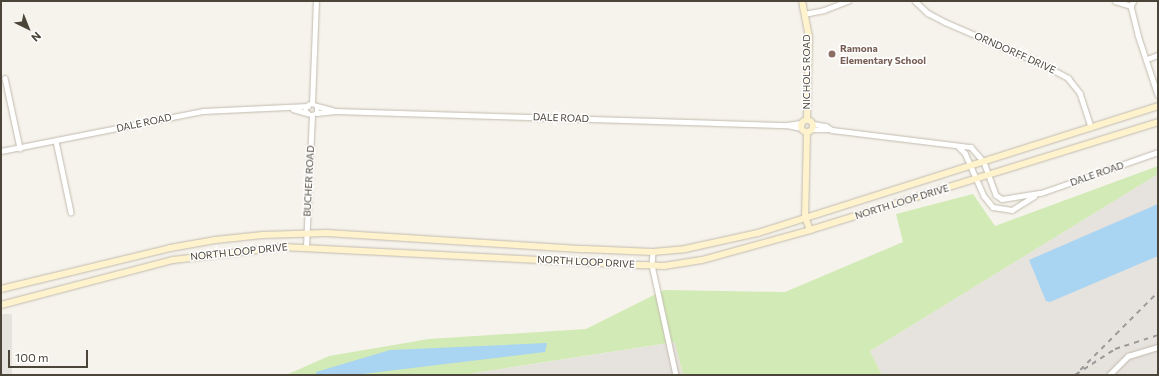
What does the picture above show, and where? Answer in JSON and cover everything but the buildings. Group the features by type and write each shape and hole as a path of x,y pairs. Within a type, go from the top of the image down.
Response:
{"main road":[{"name":"NICHOLS ROAD","path":"802,1 808,36 803,124"},
{"name":"NORTH LOOP DRIVE","path":"1,289 136,256 214,240 306,234 653,252 710,245 984,162 1158,106"},
{"name":"NORTH LOOP DRIVE","path":"1,305 139,267 225,252 283,247 652,265 683,263 731,254 1158,122"},
{"path":"803,124 811,129"},
{"path":"803,124 811,129"},
{"path":"810,230 805,217 811,129"},
{"path":"479,256 480,243"},
{"path":"136,256 139,267"}],"street":[{"path":"312,114 316,1"},
{"path":"804,14 824,10 848,1"},
{"name":"ORNDORFF DRIVE","path":"915,1 928,13 945,22 1042,64 1068,78 1080,93 1092,127"},
{"path":"1115,1 1131,6"},
{"path":"1134,1 1131,6 1158,95"},
{"path":"1146,59 1158,55"},
{"path":"5,78 20,148"},
{"path":"312,105 312,114"},
{"name":"DALE ROAD","path":"1,152 208,110 289,108 312,105 335,111"},
{"name":"DALE ROAD","path":"289,108 312,114 335,111 787,125 803,124"},
{"name":"BUCHER ROAD","path":"306,247 312,114"},
{"name":"DALE ROAD","path":"811,129 832,130 959,147 966,145 976,150 984,162 994,190 1000,198 1036,195 1158,152"},
{"path":"56,141 70,212"},
{"name":"DALE ROAD","path":"959,147 965,153 988,201 1000,210 1017,208 1036,195"},
{"path":"653,252 652,265 676,375"},
{"path":"1109,375 1128,356 1158,347"}],"shaded area":[{"path":"1158,174 1158,375 882,375 870,351"},
{"path":"1,314 12,314 12,375 1,375"},
{"path":"676,342 683,375 462,375"}],"green space":[{"path":"1158,166 1158,174 870,351 882,375 683,375 675,342 462,375 286,375 329,356 429,339 586,329 664,290 785,292 903,242 896,214 973,194 995,226"}],"water":[{"path":"1158,204 1158,256 1050,302 1046,301 1029,260"},
{"path":"547,343 545,352 354,375 316,375 316,372 390,350"}],"railway":[{"path":"1080,370 1158,292"},
{"path":"1075,375 1115,349 1158,335"}],"place":[{"name":"Ramona Elementary School","path":"832,54"}]}
